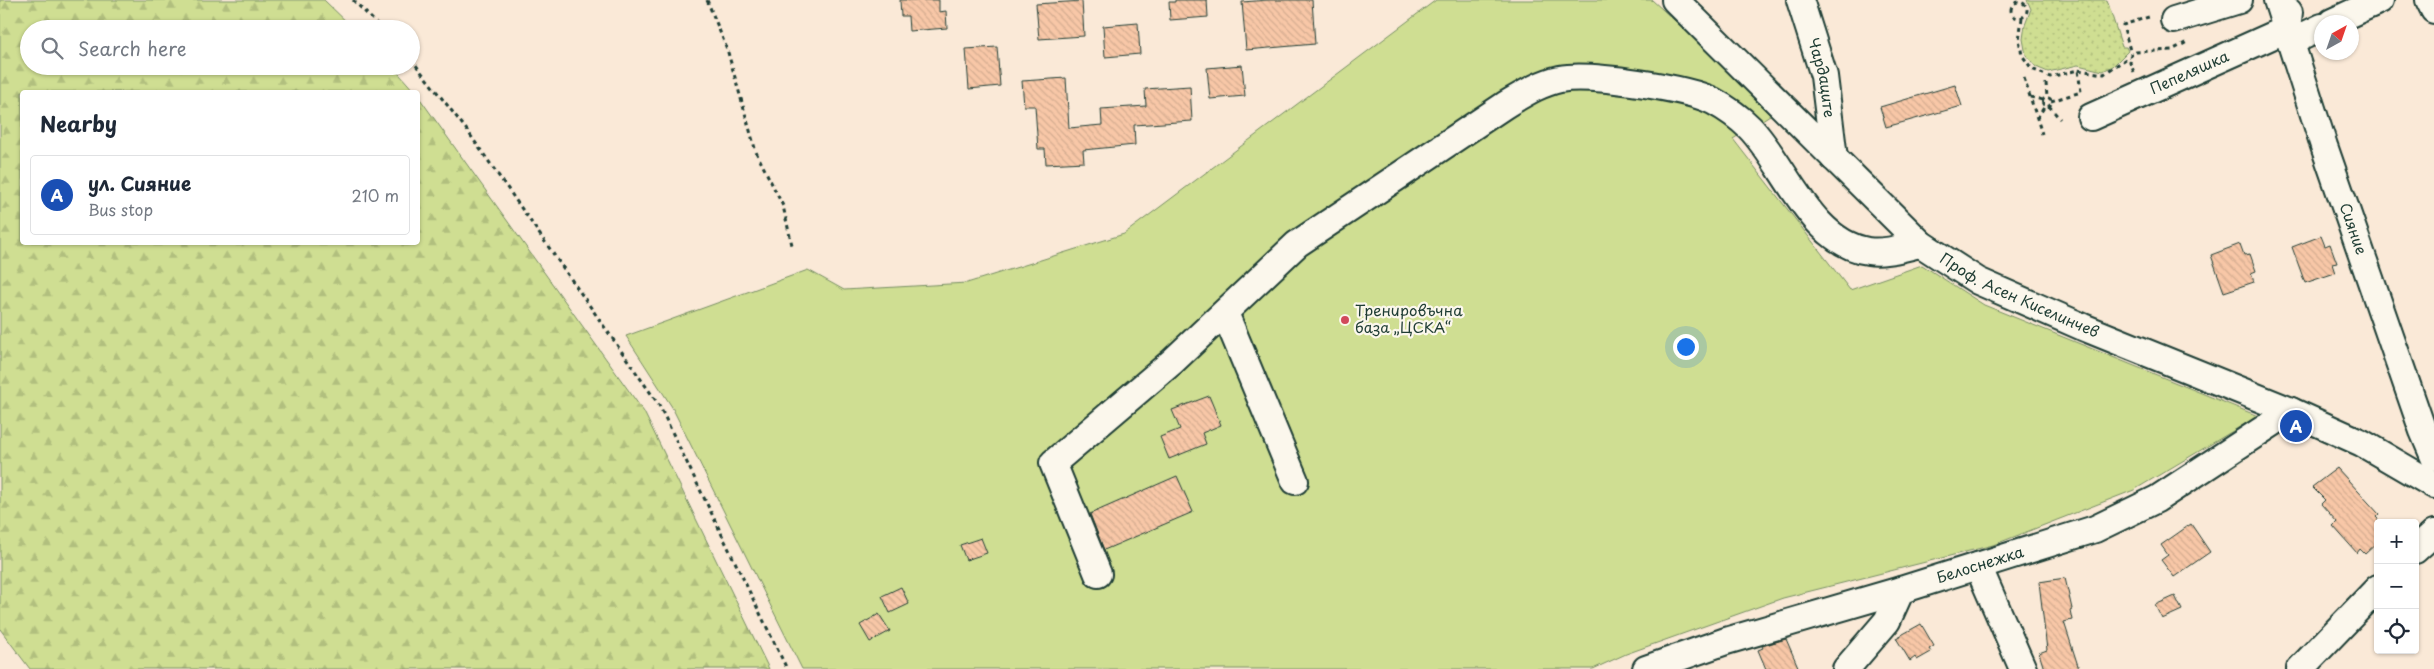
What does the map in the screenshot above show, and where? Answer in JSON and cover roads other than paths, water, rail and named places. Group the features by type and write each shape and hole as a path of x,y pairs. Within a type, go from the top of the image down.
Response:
{"street":[{"name":"Проф. Асен Киселинчев","path":"1675,0 1921,244 1978,281 2083,327 2291,411 2362,443 2434,485"},
{"name":"Чардаците","path":"1800,0 1824,76 1834,158"},
{"path":"2174,20 2239,0"},
{"name":"Сияние","path":"2277,0 2337,183 2423,431 2434,457"},
{"path":"2289,35 2290,0"},
{"path":"2347,15 2380,0"},
{"path":"2428,0 2434,10"},
{"name":"Пепеляшка","path":"2091,117 2289,35 2314,29"},
{"path":"1098,574 1053,463 1126,402 1225,313 1271,267 1324,226 1505,105 1535,88 1560,79 1594,77 1692,94 1712,101 1750,128 1812,215 1841,240 1867,251 1882,251 1921,244"},
{"path":"1225,313 1295,482"},
{"name":"Белоснежка","path":"1646,669 1726,641 1901,590 2095,529 2157,499 2291,411"},
{"path":"2419,546 2434,533"},
{"path":"1978,566 2023,669"},
{"path":"1846,669 1887,621 1901,590"},
{"path":"2300,669 2374,592"}],"place":[{"name":"Тренировъчна база „ЦСКА“","path":"1345,320"},
{"name":"ул. Сияние","path":"2296,426"}]}
